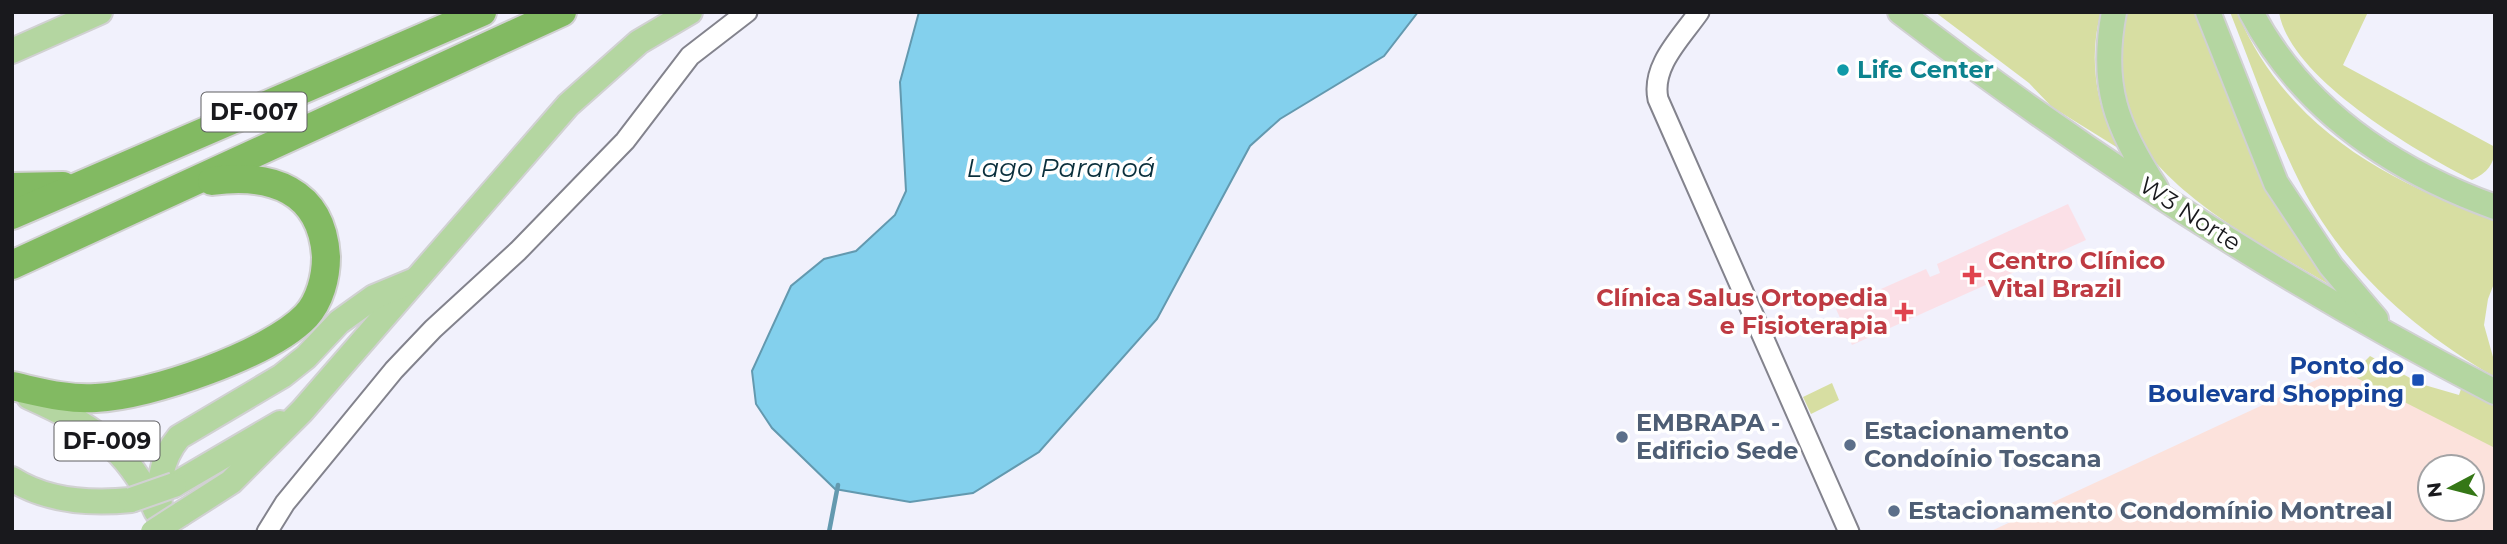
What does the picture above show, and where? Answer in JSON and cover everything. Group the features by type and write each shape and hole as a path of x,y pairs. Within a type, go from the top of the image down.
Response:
{"highway":[{"name":"DF-007","path":"12,215 482,12"},
{"name":"DF-007","path":"12,265 562,12"},
{"path":"12,387 68,398 124,396 240,356 281,336 308,314 320,292 326,267 325,242 316,218 304,200 286,188 247,177 188,184"},
{"path":"12,187 40,189 86,184"}],"main road":[{"path":"12,51 100,12"},
{"path":"164,524 230,482 302,411 568,105 639,42 690,12"},
{"name":"W3 Norte","path":"1900,12 1997,86 2163,197 2392,339 2495,392"},
{"path":"2114,12 2107,48 2109,83 2119,122 2130,146 2163,197"},
{"path":"2208,12 2276,183 2331,266 2392,339"},
{"path":"2251,12 2270,49 2308,94 2356,136 2446,189 2495,207"},
{"path":"2267,12 2270,49"},
{"path":"164,524 162,464 167,452 179,437 282,376 306,357 339,323 374,297 418,279"},
{"name":"DF-009","path":"12,387 78,419 126,457 145,485 164,524"},
{"path":"12,479 59,498 87,502 131,500 174,485 302,411"}],"street":[{"path":"267,532 285,503 394,370 433,329 518,251 625,141 690,56 747,12"},
{"path":"1699,12 1658,71 1655,84 1658,99 1849,532"}],"shaded area":[{"name":"Centro Clínico Vital Brazil","path":"2068,204 2086,240 1852,345 1836,309 1926,269 1930,277 1940,273 1937,264"},
{"path":"2353,363 2495,435 2495,532 1989,532"}],"green space":[{"path":"1935,12 2101,12 2095,47 2096,82 2104,116 2118,148 2052,107 2029,83"},
{"path":"2122,12 2199,12 2274,196 2296,235 2335,288 2211,211 2181,188 2155,162 2135,134 2123,104 2119,62 2119,19"},
{"path":"2230,12 2237,12 2257,52 2282,86 2310,117 2342,144 2414,187 2495,219 2495,281 2488,299 2484,325 2495,364 2495,377 2437,340 2410,318 2360,270 2338,243 2318,215 2291,164"},
{"path":"2279,12 2368,12 2343,65 2495,147 2494,158 2489,167 2472,180 2389,132 2359,110 2330,87 2306,62 2288,37"},
{"path":"2370,356 2421,384 2459,395 2462,386 2495,404 2495,448 2357,378 2353,363 2363,363"},
{"path":"1832,383 1839,400 1811,414 1803,397"}],"water":[{"name":"Lago Paranoá","path":"919,12 1418,12 1384,56 1280,119 1250,146 1157,319 1039,452 973,493 910,502 835,489 772,428 756,404 752,371 791,286 824,259 856,251 895,215 906,191 900,82"}],"waterway":[{"path":"829,532 838,485"}],"place":[{"name":"Life Center","path":"1843,70"},
{"name":"Centro Clínico Vital Brazil","path":"1972,275"},
{"name":"Clínica Salus Ortopedia e Fisioterapia","path":"1904,312"},
{"name":"Ponto do Boulevard Shopping","path":"2418,380"},
{"name":"EMBRAPA - Edificio Sede","path":"1622,437"},
{"name":"Estacionamento Condoínio Toscana","path":"1850,445"},
{"name":"Estacionamento Condomínio Montreal","path":"1894,511"}]}
